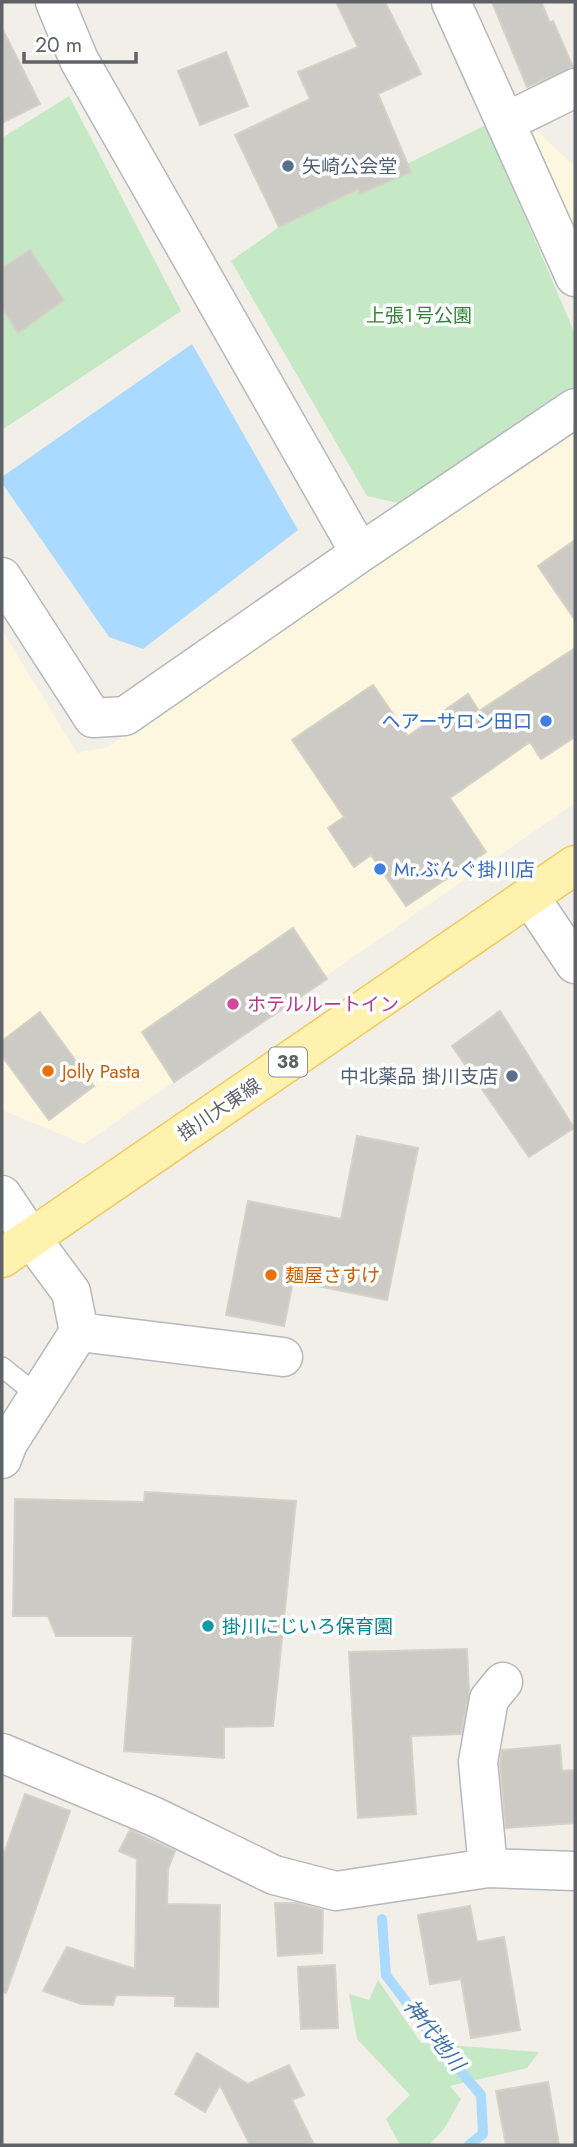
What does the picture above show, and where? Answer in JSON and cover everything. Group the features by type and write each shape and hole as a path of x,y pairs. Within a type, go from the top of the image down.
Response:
{"main road":[{"name":"掛川大東線","path":"17,1248 575,866"}],"street":[{"path":"55,2 79,60 360,553"},
{"path":"451,2 575,277"},
{"path":"506,122 575,88"},
{"path":"2,578 93,719 125,716 575,408"},
{"path":"530,897 575,964"},
{"path":"2,1195 17,1248 71,1292 79,1332 8,1443 2,1459"},
{"path":"79,1332 283,1357"},
{"path":"488,1868 478,1762 489,1699 503,1682"},
{"path":"2,1753 155,1817 274,1875 336,1891 488,1868 575,1871"}],"lane":[{"path":"2,1367 38,1396"}],"shaded area":[{"path":"530,124 575,167 575,252"},
{"path":"575,430 575,803 84,1144 2,1110 2,630 77,753 108,747"}],"green space":[{"path":"69,96 181,311 2,430 2,138"},
{"name":"上張１号公園","path":"486,125 575,334 575,388 398,503 367,496 231,261 279,227"},
{"path":"378,1980 421,2043 539,2052 527,2068 450,2086 461,2099 444,2129 429,2145 400,2145 386,2119 410,2095 357,2039 349,1994 369,2000"}],"water":[{"path":"192,344 298,530 143,649 109,637 2,483 2,477"}],"building":[{"path":"336,2 385,2 421,74 378,94 411,172 360,194 358,189 279,227 235,135 310,99 298,72 358,47"},
{"path":"492,2 541,2 550,23 553,21 573,67 527,87"},
{"path":"2,28 40,104 2,123"},
{"path":"226,52 248,106 200,125 178,71"},
{"path":"30,250 64,300 18,333 2,308 2,268"},
{"path":"575,540 575,620 538,566"},
{"path":"575,648 575,737 541,759 530,742 450,798 486,852 406,906 371,855 354,867 328,828 344,817 292,740 373,685 408,736 468,694 479,711"},
{"path":"293,928 327,979 174,1082 142,1032"},
{"path":"500,1011 574,1128 529,1157 452,1046"},
{"name":"Jolly Pasta","path":"40,1012 94,1086 49,1120 2,1056 2,1041"},
{"path":"357,1136 418,1148 387,1300 293,1281 284,1326 226,1315 248,1201 341,1219"},
{"name":"掛川にじいろ保育園","path":"145,1492 296,1501 273,1726 224,1727 224,1758 124,1751 133,1636 56,1636 48,1616 13,1616 15,1499 144,1502"},
{"path":"467,1649 469,1693 461,1734 411,1736 416,1814 358,1818 349,1652"},
{"path":"560,1745 562,1771 575,1770 575,1823 506,1828 500,1763 502,1750"},
{"path":"25,1794 70,1811 6,1993 2,1992 2,1859"},
{"path":"130,1830 175,1851 168,1869 167,1904 220,1905 218,2007 175,2006 175,1996 116,1995 113,2005 81,2004 43,1991 67,1947 135,1969 137,1859 119,1851"},
{"path":"275,1903 296,1903 323,1910 322,1953 278,1956"},
{"path":"470,1906 477,1942 504,1937 520,2030 471,2038 461,1979 430,1984 418,1915"},
{"path":"335,1965 338,2028 301,2029 298,1967"},
{"path":"197,2053 248,2084 289,2065 304,2095 292,2100 314,2145 250,2145 220,2085 205,2112 175,2094"},
{"path":"548,2082 559,2145 506,2145 496,2091"}],"waterway":[{"name":"神代地川","path":"382,1919 386,1975 443,2051 481,2095 483,2134 469,2145"}],"place":[{"name":"矢崎公会堂","path":"288,166"},
{"name":"ヘアーサロン田口","path":"546,721"},
{"name":"Mr.ぶんぐ掛川店","path":"380,869"},
{"name":"ホテルルートイン","path":"233,1004"},
{"name":"Jolly Pasta","path":"48,1071"},
{"name":"中北薬品 掛川支店","path":"512,1076"},
{"name":"麺屋さすけ","path":"271,1275"},
{"name":"掛川にじいろ保育園","path":"208,1626"}]}
